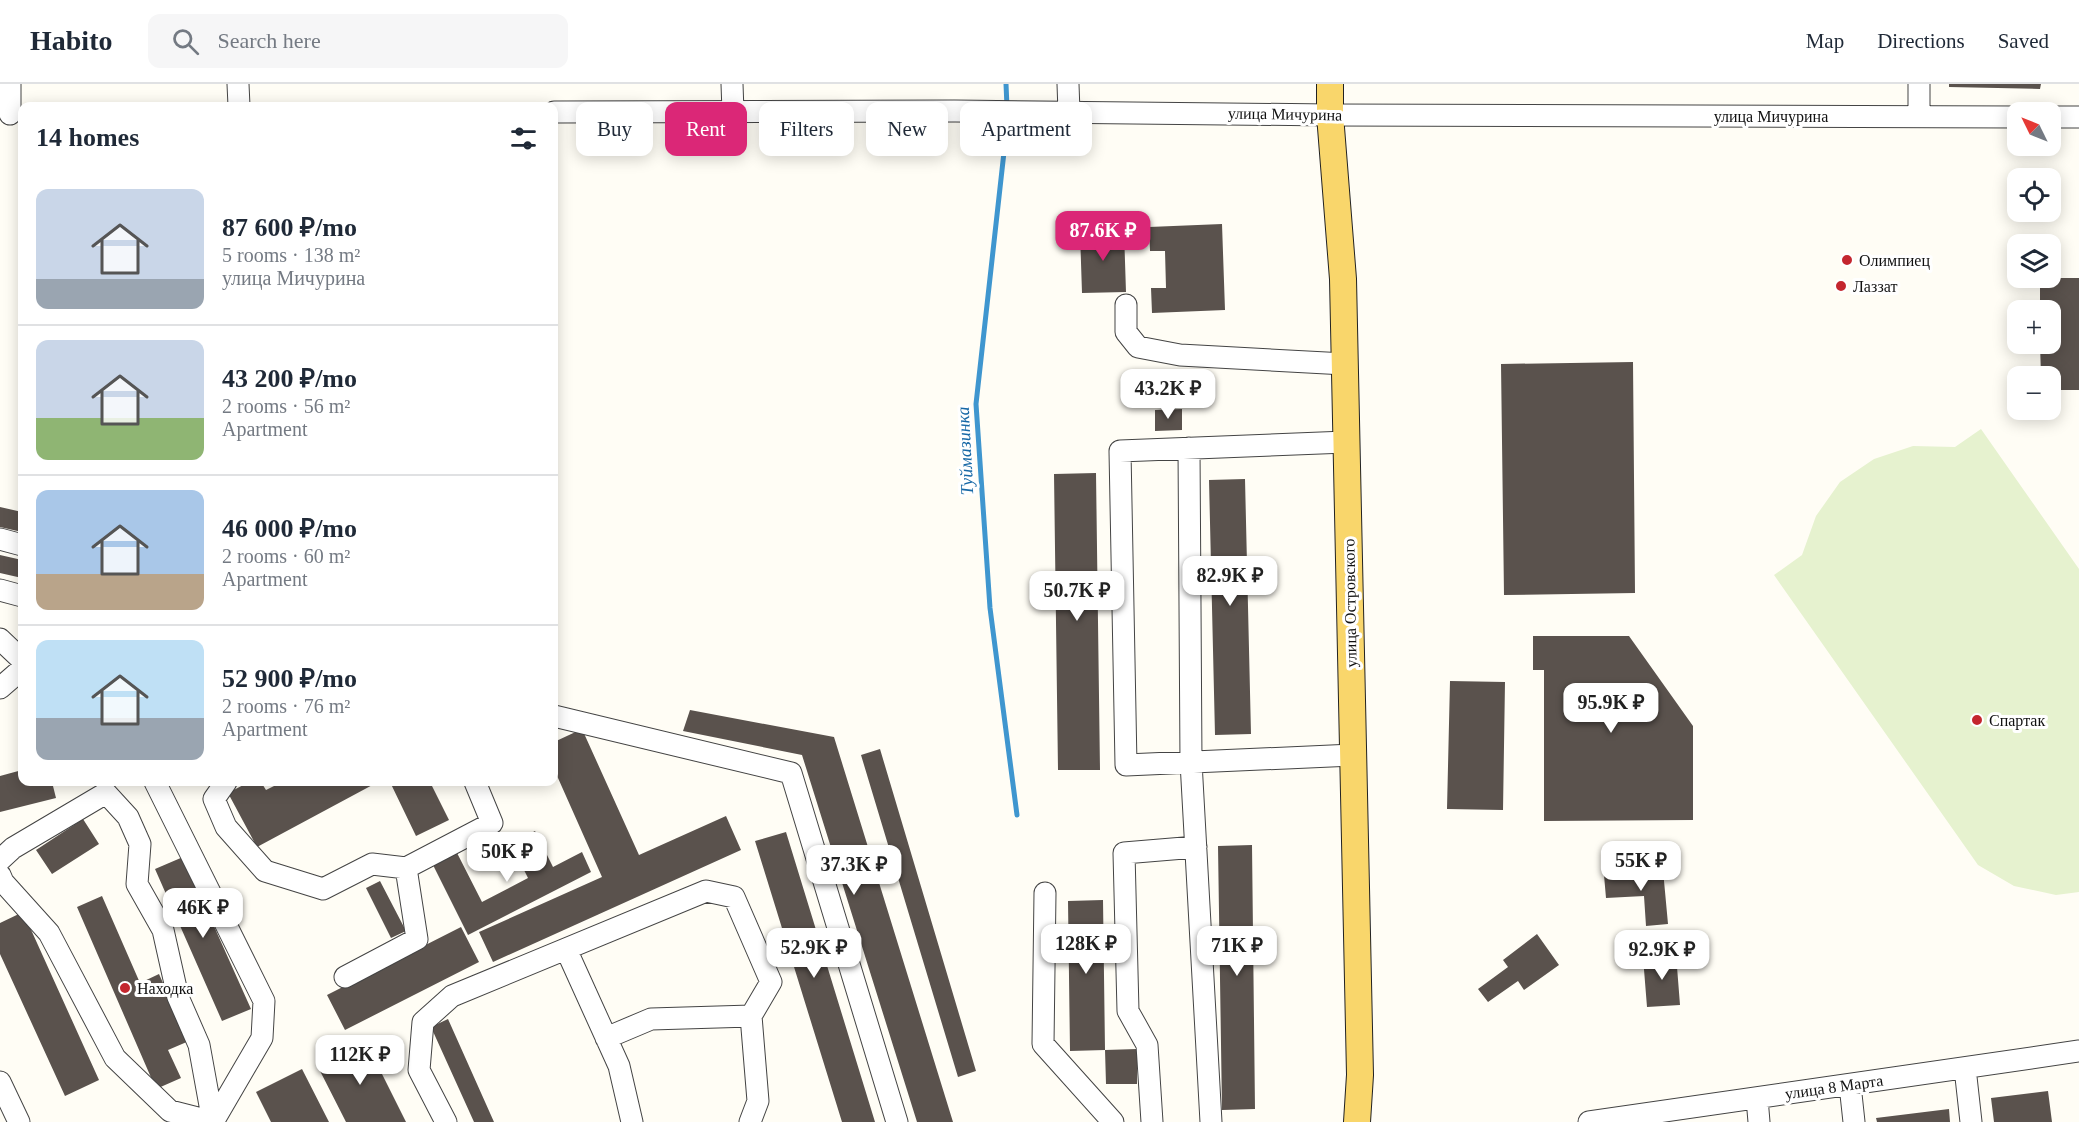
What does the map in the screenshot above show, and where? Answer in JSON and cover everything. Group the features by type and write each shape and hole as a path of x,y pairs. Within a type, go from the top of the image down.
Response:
{"main road":[{"name":"улица Островского","path":"1330,84 1330,115 1343,279 1360,1075 1357,1122"}],"street":[{"path":"10,84 11,114"},
{"path":"238,84 239,102"},
{"path":"732,84 733,102"},
{"path":"1068,84 1069,102"},
{"path":"1919,84 1919,116"},
{"name":"улица Мичурина","path":"558,112 665,112"},
{"name":"улица Мичурина","path":"747,112 960,112"},
{"name":"улица Мичурина","path":"1092,112 2007,117"},
{"path":"2061,117 2079,117"},
{"path":"1126,305 1126,332 1138,347 1180,355 1345,364"},
{"path":"1346,442 1120,451 1126,765 1353,755"},
{"path":"1188,448 1191,762 1210,1122"},
{"path":"0,539 18,544"},
{"path":"0,590 18,595"},
{"path":"0,639 18,656"},
{"path":"0,688 18,672"},
{"path":"558,717 791,773 897,1122"},
{"path":"157,786 264,1001 262,1038 213,1122"},
{"path":"223,786 214,799 226,827 265,872 323,889 372,864 406,868 492,823 477,786"},
{"path":"0,860 103,787 128,817 140,844 137,884 163,930 178,997 199,1045 213,1122"},
{"path":"1152,1122 1147,1045 1128,1011 1124,853 1196,847"},
{"path":"345,977 417,939 406,868"},
{"path":"0,875 3,882 49,933 115,1059 170,1111 213,1122"},
{"path":"446,1122 419,1070 423,1022 452,996 706,891 734,897 771,982 751,1016 758,1101 750,1122"},
{"path":"1045,893 1043,1044 1113,1122"},
{"path":"566,949 619,1066 632,1122"},
{"path":"606,1038 651,1019 751,1016"},
{"name":"улица 8 Марта","path":"1589,1122 1656,1118 1757,1098 2079,1052"},
{"path":"1965,1068 1971,1122"},
{"path":"0,1082 19,1122"},
{"path":"1850,1085 1854,1122"},
{"path":"1757,1098 1759,1122"}],"green space":[{"name":"Спартак","path":"1981,429 2079,569 2079,892 2056,895 2014,886 1978,865 1774,575 1802,555 1816,516 1840,482 1874,459 1913,446 1955,447"}],"building":[{"path":"1949,84 2041,84 2040,89 1949,87"},
{"path":"1222,224 1225,310 1152,313 1151,288 1166,288 1165,251 1150,251 1149,227"},
{"path":"1124,231 1126,292 1082,293 1080,232"},
{"path":"2061,278 2079,278 2079,390 2061,390 2061,366 2041,366 2040,354 2061,354 2061,300 2040,300 2040,288 2061,288"},
{"path":"1633,362 1635,593 1504,595 1501,364"},
{"path":"1182,409 1182,430 1155,431 1155,410"},
{"path":"1096,473 1100,770 1058,770 1054,474"},
{"path":"1245,479 1251,734 1215,735 1209,480"},
{"path":"0,507 18,511 18,531 0,527"},
{"path":"0,555 18,559 18,577 0,573"},
{"path":"1533,636 1629,636 1693,726 1693,820 1544,821 1544,670 1533,670"},
{"path":"1450,681 1505,682 1503,810 1447,809"},
{"path":"690,710 834,737 953,1122 917,1122 802,755 683,731"},
{"path":"582,729 639,855 726,816 741,850 493,962 479,932 602,877 558,778 558,740"},
{"path":"880,749 976,1071 958,1077 861,755"},
{"path":"18,771 18,786 53,786 56,798 0,812 0,776"},
{"path":"241,786 264,786 266,790 274,786 371,786 257,847 228,793"},
{"path":"392,786 432,786 449,820 416,836"},
{"path":"83,819 99,844 52,874 36,850"},
{"path":"535,831 553,867 582,852 591,872 468,935 431,861 455,849 482,902 528,878 511,844"},
{"path":"786,832 875,1122 842,1122 755,841"},
{"path":"1252,845 1255,1109 1222,1110 1218,846"},
{"path":"183,857 251,1009 222,1021 155,869"},
{"path":"1663,870 1668,924 1646,926 1644,896 1606,898 1604,875"},
{"path":"380,881 406,931 391,938 366,888"},
{"path":"102,896 140,983 159,974 189,1041 168,1050 181,1078 156,1089 77,907"},
{"path":"1103,900 1105,1050 1070,1051 1068,901"},
{"path":"23,912 99,1080 65,1096 0,954 0,923"},
{"path":"461,927 479,962 345,1030 327,995"},
{"path":"1537,934 1559,965 1524,990 1518,981 1488,1002 1478,989 1508,967 1503,960"},
{"path":"1676,954 1680,1005 1647,1007 1643,957"},
{"path":"448,1019 494,1122 474,1122 431,1027"},
{"path":"364,1038 406,1122 346,1122 316,1063"},
{"path":"1137,1049 1137,1084 1106,1084 1105,1050"},
{"path":"302,1069 329,1122 271,1122 256,1092"},
{"path":"2048,1091 2052,1122 1994,1122 1991,1098"},
{"path":"1949,1109 1950,1122 1877,1122 1876,1118"}],"waterway":[{"name":"Туймазинка","path":"1006,84 1007,102"},
{"name":"Туймазинка","path":"1004,156 976,404 990,608 1017,815"}],"place":[{"name":"Олимпиец","path":"1847,260"},
{"name":"Лаззат","path":"1841,286"},
{"name":"Спартак","path":"1977,720"},
{"name":"Находка","path":"125,988"}]}
